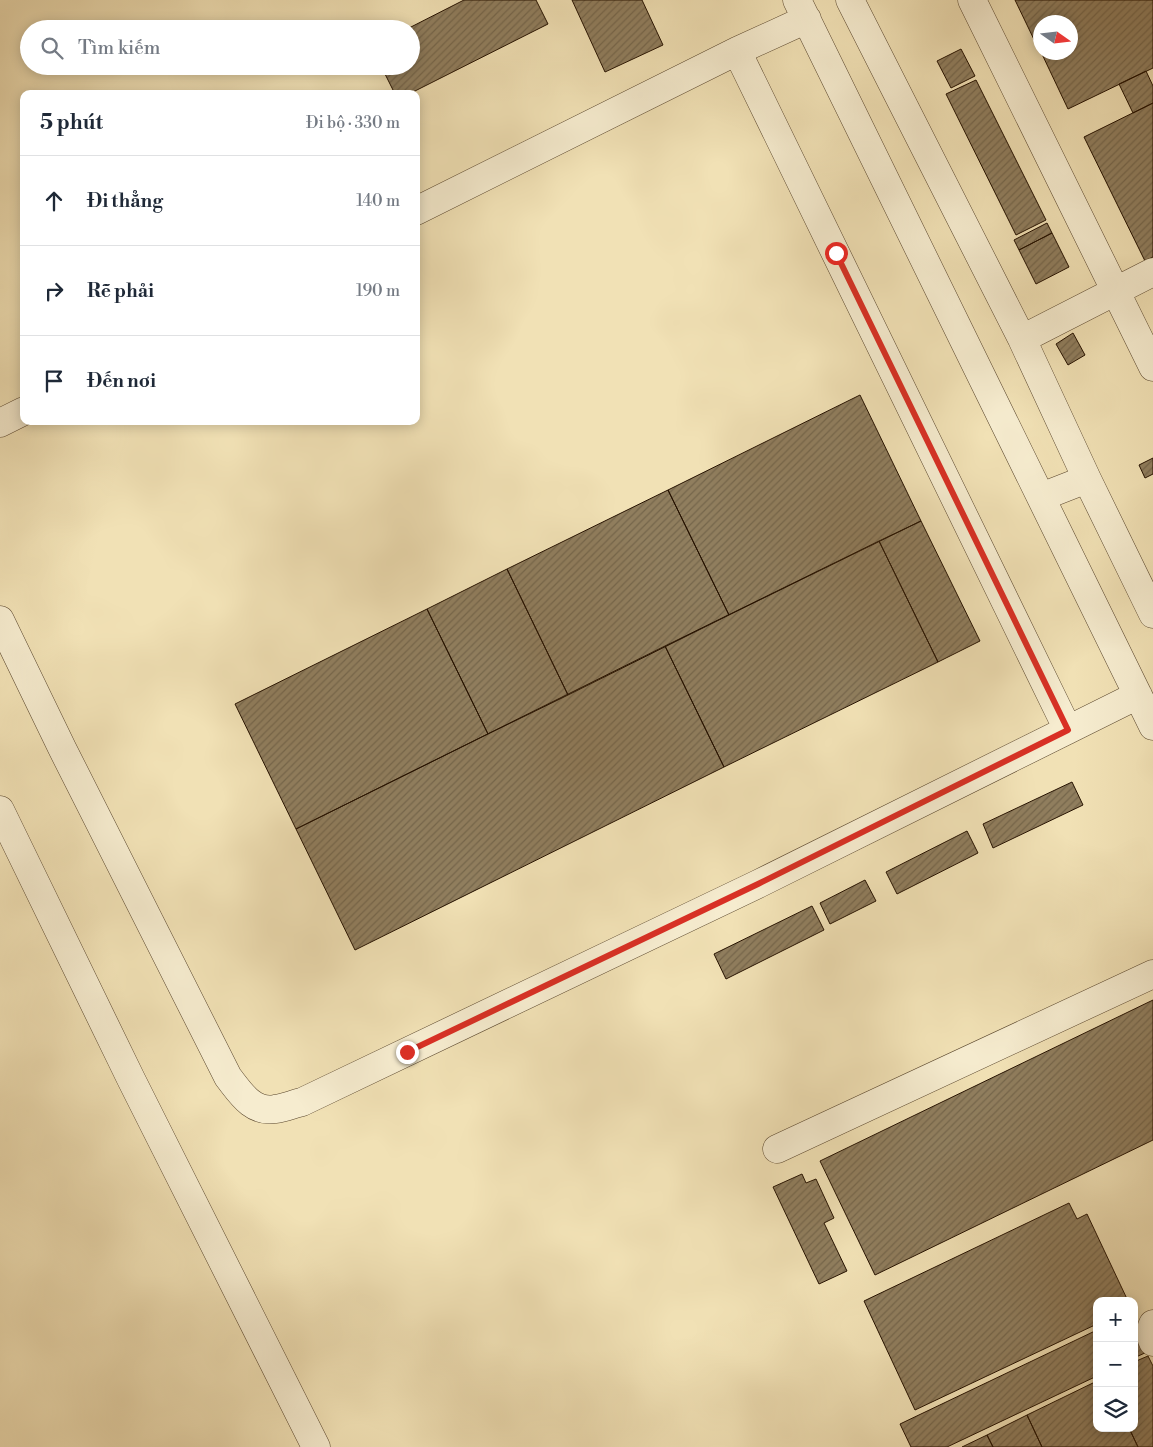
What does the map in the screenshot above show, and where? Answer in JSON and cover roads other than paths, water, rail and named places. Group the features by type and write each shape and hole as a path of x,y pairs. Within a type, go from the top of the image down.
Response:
{"street":[{"path":"972,0 1153,367"},
{"path":"856,2 1022,340 1153,614"},
{"path":"420,209 737,51 802,10 1153,726"},
{"path":"737,51 1068,730"},
{"path":"1022,340 1115,290 1153,272"},
{"path":"0,423 20,413"},
{"path":"1041,497 1087,479"},
{"path":"0,620 62,748 228,1077 247,1101 262,1109 273,1110 302,1102 758,884 1138,694"},
{"path":"0,810 131,1080 316,1447"},
{"path":"777,1149 1153,974"},
{"path":"1153,1324 1151,1328 1153,1342"}]}
